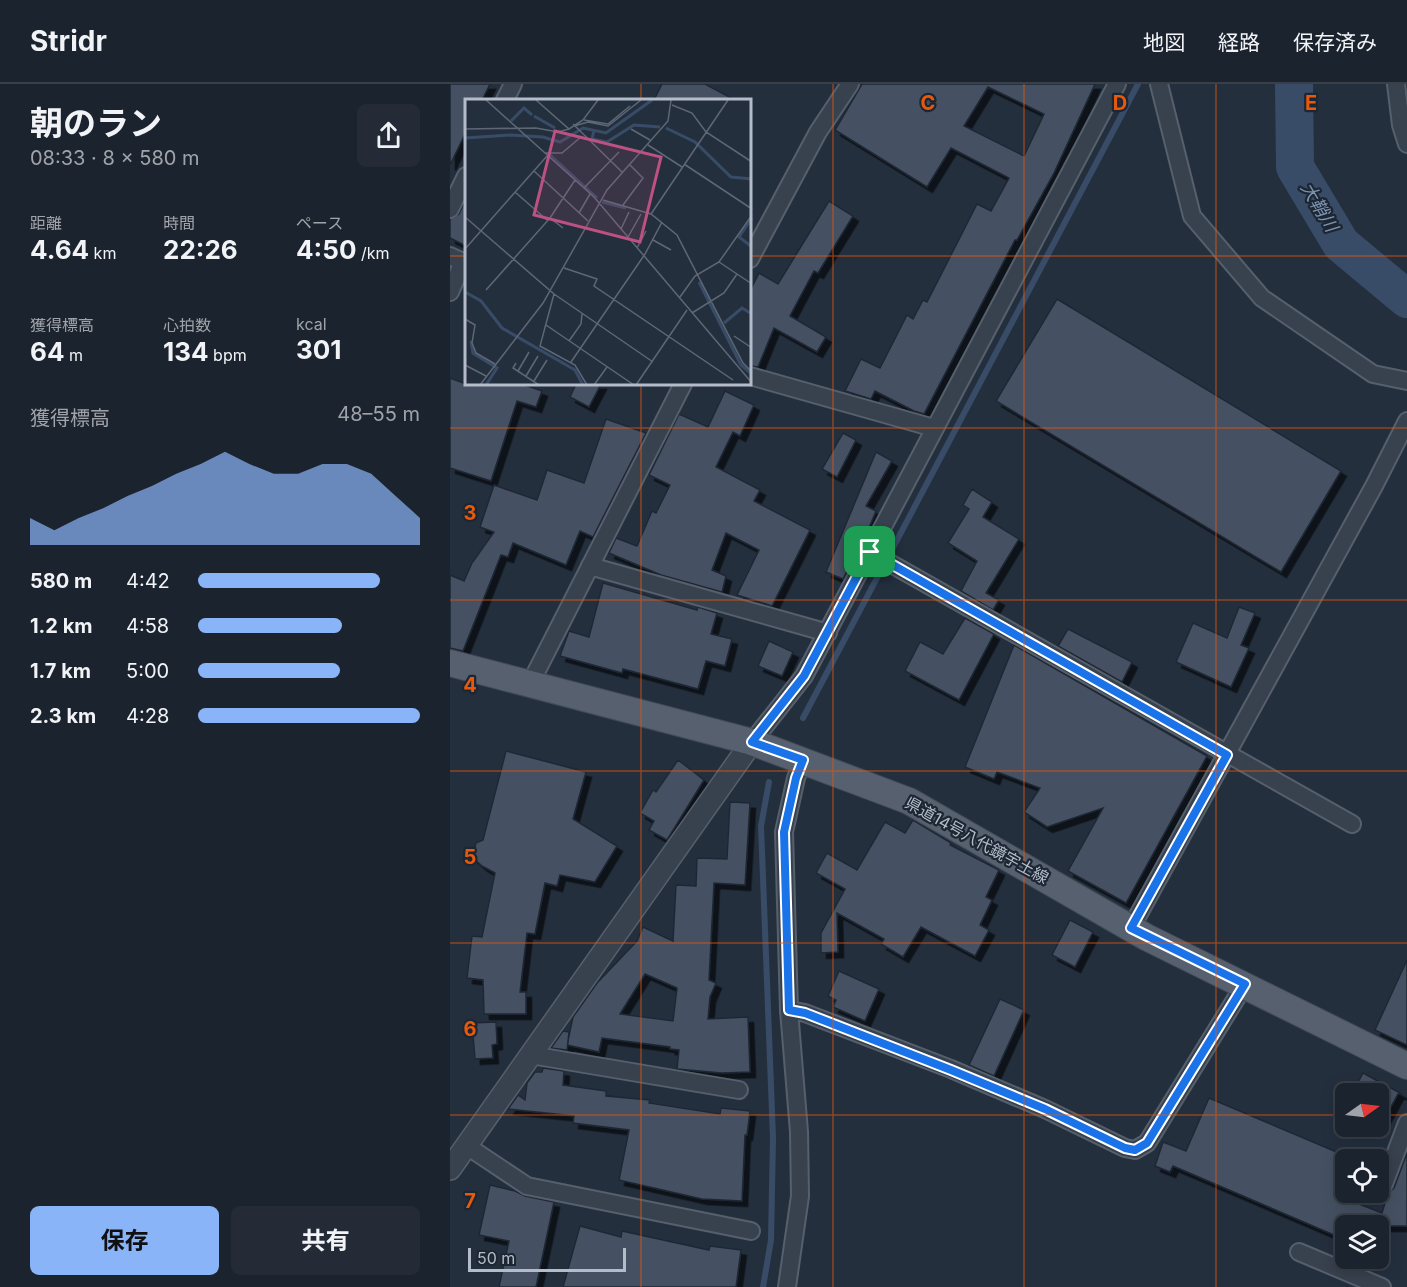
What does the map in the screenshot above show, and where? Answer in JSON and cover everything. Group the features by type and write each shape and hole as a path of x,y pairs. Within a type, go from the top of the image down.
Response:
{"main road":[{"name":"県道14号八代鏡宇土線","path":"450,663 752,742 909,801 1131,928 1407,1065"}],"street":[{"path":"506,99 513,84"},
{"path":"752,255 818,132 850,84"},
{"path":"450,1169 752,742 804,676 873,554 934,428 1117,84"},
{"path":"1160,84 1192,216 1262,298 1373,374 1407,381"},
{"path":"1396,84 1401,125 1407,144"},
{"path":"450,209 465,178"},
{"path":"450,292 460,261"},
{"path":"752,377 934,428"},
{"path":"530,684 682,386"},
{"path":"1131,928 1368,497 1407,421"},
{"path":"873,554 1352,824"},
{"path":"590,566 828,633"},
{"path":"787,1287 800,1196 799,1132 789,1010 784,832 796,778 803,760"},
{"path":"789,1010 805,1013 951,1070 1045,1109 1125,1148 1135,1150 1147,1143 1245,984"},
{"path":"531,1055 740,1090"},
{"path":"1389,1171 1407,1123"},
{"path":"467,1146 527,1186 751,1231"},
{"path":"1299,1252 1382,1287"}],"building":[{"path":"450,84 490,84 482,99 465,99 465,134 450,165"},
{"path":"662,84 705,84 733,99 654,99"},
{"path":"862,84 1095,84 1054,173 1015,240 924,414 875,391 871,399 845,391 861,359 880,368 907,315 913,319 923,300 927,302 977,204 991,211 1009,178 951,148 927,187 835,130","holes":["988,87 1044,114 1024,156 964,126"]},
{"path":"465,201 465,246 450,238 450,219 459,214"},
{"path":"829,201 853,216 818,273 814,271 790,316 826,337 817,352 774,328 758,367 752,366 752,287 759,273 778,284"},
{"path":"1057,299 1341,471 1281,572 996,401"},
{"path":"450,378 465,384 465,386 528,386 542,391 536,407 517,401 491,481 450,468"},
{"path":"575,386 600,386 589,407 570,397"},
{"path":"725,391 754,405 740,436 733,432 716,467 760,490 754,501 810,530 772,606 737,595 759,550 726,533 712,570 726,576 722,592 661,575 609,553 616,538 637,546 652,511 656,513 670,485 649,475 679,414 708,427"},
{"path":"606,419 646,433 593,537 580,531 566,565 513,543 508,557 501,555 463,651 450,648 450,575 464,581 472,563 494,532 480,527 494,485 537,500 547,470 584,483"},
{"path":"843,433 856,440 837,477 822,469"},
{"path":"876,452 892,461 866,506 876,511 864,540 843,579 826,572"},
{"path":"972,489 992,502 983,517 1019,539 986,593 999,600 993,610 961,591 977,561 948,543 969,509 963,505"},
{"path":"603,583 697,610 698,607 717,613 711,634 732,639 725,666 706,661 698,689 623,669 622,673 560,656 569,631 589,637"},
{"path":"1239,607 1255,613 1241,645 1249,648 1231,687 1176,662 1193,623 1227,638"},
{"path":"965,618 994,634 959,700 905,671 920,642 943,654"},
{"path":"1068,629 1132,662 1122,682 1058,646"},
{"path":"769,641 793,652 782,676 758,666"},
{"path":"1014,645 1207,756 1126,903 1068,871 1103,808 1047,827 1024,812 1040,788 997,772 994,779 965,767"},
{"path":"506,751 586,772 573,819 617,846 595,882 560,875 557,886 545,883 535,934 527,933 520,992 526,992 526,1014 484,1014 483,980 467,978 472,936 482,937 495,873 472,857 476,843 483,840"},
{"path":"678,760 704,780 667,840 649,830 654,821 640,813 653,790 656,792"},
{"path":"730,802 750,803 745,885 714,883 709,980 716,983 710,997 708,1019 748,1017 750,1072 722,1073 677,1069 679,1050 670,1049 670,1047 602,1038 599,1052 567,1045 573,1017 597,983 637,941 643,927 673,941 676,885 696,886 697,858 727,859","holes":["645,974 677,988 673,1021 620,1014"]},
{"path":"913,820 951,843 950,845 999,870 986,897 992,900 980,925 989,930 975,956 921,927 903,957 881,944 884,939 837,913 838,952 821,953 821,933 845,889 816,873 827,853 857,870 885,822 905,833"},
{"path":"1070,920 1093,932 1075,967 1052,955"},
{"path":"1407,960 1407,1045 1375,1030"},
{"path":"839,971 879,989 865,1021 833,1007 836,1000 828,996"},
{"path":"1000,999 1024,1010 994,1076 969,1065"},
{"path":"496,1022 497,1044 492,1045 493,1058 475,1059 472,1023"},
{"path":"563,1031 569,1032 567,1050 551,1048"},
{"path":"543,1068 564,1071 563,1085 606,1091 606,1096 650,1100 649,1103 720,1114 721,1108 750,1111 747,1135 745,1135 742,1201 702,1199 619,1180 629,1130 573,1123 574,1116 508,1109 518,1095 525,1100 527,1083 535,1072 542,1072"},
{"path":"1363,1073 1382,1083 1358,1083"},
{"path":"1389,1087 1402,1094 1398,1094 1389,1111"},
{"path":"1209,1098 1335,1151 1335,1203 1357,1203 1382,1213 1385,1203 1389,1203 1389,1192 1394,1188 1407,1153 1407,1226 1389,1226 1389,1215 1335,1215 1334,1235 1173,1166 1170,1172 1155,1166 1163,1142 1186,1151"},
{"path":"490,1185 554,1202 536,1287 499,1287 509,1241 479,1235"},
{"path":"580,1226 621,1237 622,1231 709,1250 710,1246 741,1250 736,1287 563,1287"}],"waterway":[{"path":"803,718 1138,84"},
{"name":"大鞘川","path":"1294,84 1295,167 1341,244 1407,299"},
{"path":"763,1287 771,1240 773,1138 761,826 769,782"}],"route":[{"path":"870,552 1227,755 1131,928 1245,984 1147,1143 1135,1150 1125,1148 1045,1109 951,1070 805,1013 789,1010 784,832 796,778 803,760 752,742 804,676 870,552"}]}
